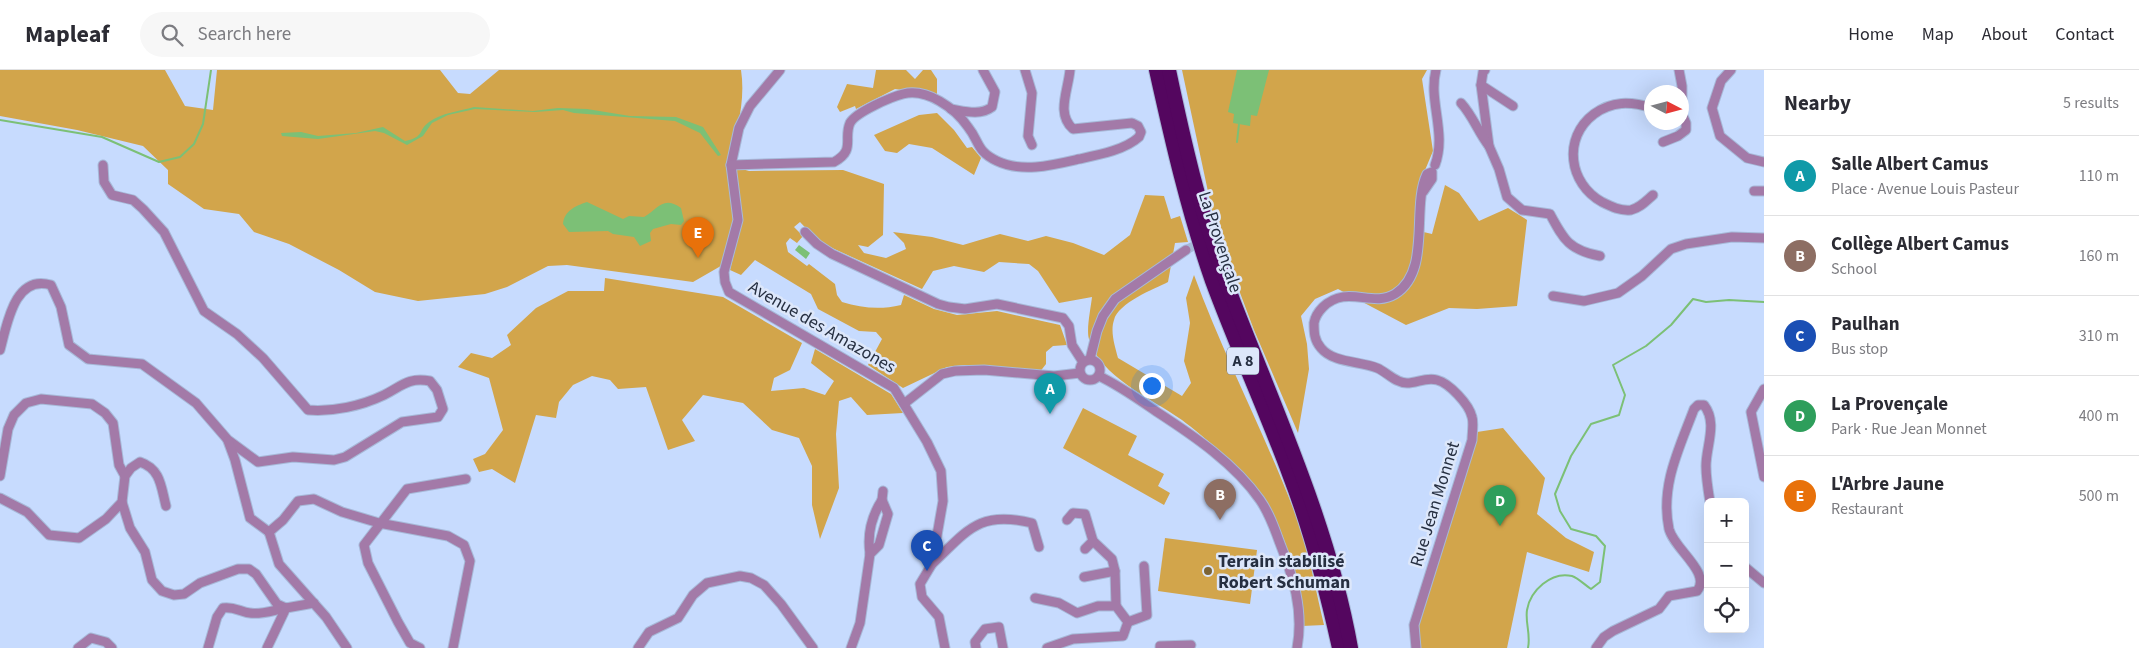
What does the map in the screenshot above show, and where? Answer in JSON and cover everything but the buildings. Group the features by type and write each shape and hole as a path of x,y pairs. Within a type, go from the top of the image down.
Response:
{"highway":[{"name":"La Provençale","path":"1156,70 1190,217 1236,344 1289,472 1324,582 1338,648"},
{"name":"La Provençale","path":"1169,70 1185,147 1203,212 1234,302 1302,473 1337,580 1351,648"}],"street":[{"path":"951,109 977,112 986,111 992,107 994,92 983,70"},
{"path":"1025,70 1032,93 1028,136 1032,145"},
{"path":"731,166 834,162 843,157 849,145 850,124 854,118 890,98 905,93 916,93 933,97 951,109 968,126 980,150 998,161 1023,167 1049,166 1089,157 1128,144 1140,137 1141,132 1138,126 1127,122 1088,129 1073,129 1065,122 1063,112 1070,70"},
{"name":"Rue Jean Monnet","path":"1416,648 1414,625 1472,440 1472,417 1458,395 1448,385 1431,379 1406,383 1398,381 1378,368 1336,357 1321,349 1314,336 1315,319 1320,310 1331,300 1341,296 1378,299 1394,295 1406,284 1416,261 1423,192 1432,179 1439,151 1440,127 1433,80 1436,70"},
{"path":"1485,70 1483,72 1482,84 1489,146"},
{"path":"1679,70 1682,85"},
{"path":"1731,70 1721,81 1712,108 1720,136 1747,158 1764,162"},
{"name":"Avenue des Amazones","path":"776,72 750,106 739,128 731,166 738,220 724,272 725,282 729,292 894,388 905,404 927,442 941,472 943,501 932,564 920,584 922,596 939,618 945,648"},
{"path":"1482,84 1513,106"},
{"path":"1644,106 1627,102 1603,108 1587,119 1578,131 1572,150 1576,173 1593,197 1614,208 1632,210 1641,206 1653,195"},
{"path":"1461,103 1471,114 1479,132 1489,146 1499,169 1507,197 1522,210 1550,214 1564,240 1583,253 1600,256"},
{"path":"1663,142 1678,136 1686,130"},
{"path":"0,350 13,304 20,294 40,282 51,286 61,307 69,345 88,359 142,364 196,403 228,440 258,462 293,457 334,460 345,457 402,422 438,417 443,409 437,390 430,381 416,378 383,396 351,406 324,411 308,410 263,358 237,334 204,310 164,232 143,208 133,200 112,195 104,182 103,165"},
{"path":"1754,191 1764,191"},
{"path":"805,232 817,244 832,254 938,304 965,308 997,304 1063,318 1069,326 1072,345 1087,361 1100,365 1099,376 1094,380 1087,380 1080,373"},
{"path":"1553,296 1584,301 1618,293 1642,276 1671,249 1686,244 1732,237 1764,238"},
{"path":"1080,373 1080,368 1087,361 1103,316 1115,299 1186,250"},
{"path":"905,404 942,374 955,371 984,370 1054,376 1080,373"},
{"path":"1099,376 1128,392 1193,436 1224,462 1261,501 1270,518 1294,582 1300,614 1297,648"},
{"path":"1764,389 1751,412 1764,477"},
{"path":"0,476 8,429 14,414 26,403 41,399 92,404 105,413 113,423 119,465 125,476"},
{"path":"1596,648 1604,637 1658,609 1669,596 1697,591 1701,587 1702,578 1699,572 1674,542 1671,535 1666,493 1673,463 1694,410 1698,405 1704,405 1710,420 1711,439 1706,466 1710,498"},
{"path":"228,440 250,518 270,532 279,564 314,603 347,648"},
{"path":"166,506 156,471 149,465 140,462 131,468 125,476 122,502 130,528 144,552 152,580 162,591 174,595 184,594 208,580 238,569 249,569 256,574 277,604 286,608"},
{"path":"420,648 410,643 368,563 364,545 379,523 407,489 466,479"},
{"path":"851,648 860,623 870,554 868,538 876,509 882,496 888,514 879,545 870,554"},
{"path":"0,498 27,512 48,535 79,538 106,519 122,502"},
{"path":"270,532 283,520 298,501 314,499 342,512 379,523 448,536 464,545 470,562 453,648"},
{"path":"1067,520 1072,513 1085,514 1093,541 1112,559 1115,571 1116,606 1128,622"},
{"path":"932,564 972,527 990,520 1010,518 1032,523 1039,546"},
{"path":"1085,549 1093,541"},
{"path":"1128,622 1147,615 1144,566"},
{"path":"1749,570 1764,583"},
{"path":"1084,577 1115,571"},
{"path":"638,648 650,632 678,618 693,595 706,583 740,576 751,578 764,585 781,604 813,648"},
{"path":"1035,598 1059,603 1077,613 1098,606 1116,606"},
{"path":"208,648 218,617 223,608 231,606 248,613 258,614 314,603"},
{"path":"267,648 286,608"},
{"path":"1047,648 1073,639 1123,636 1128,622"},
{"path":"976,648 975,642 985,629 999,627 1003,648"},
{"path":"78,648 91,638 106,642 112,648"},
{"path":"1160,648 1160,646 1191,646"}],"shaded area":[{"path":"0,70 165,70 185,106 213,110 217,70 440,70 458,93 470,94 499,70 741,70 741,106 728,165 749,171 843,170 884,184 883,235 868,247 858,245 864,253 886,258 906,249 904,243 893,232 932,237 963,245 1000,234 1028,241 1046,236 1073,243 1104,255 1130,235 1145,195 1164,196 1171,219 1180,216 1188,242 1175,243 1168,282 1129,302 1117,314 1114,320 1113,339 1118,358 1182,396 1191,383 1184,361 1190,323 1186,298 1194,275 1298,521 1324,625 1302,626 1297,589 1282,535 1266,502 1255,487 1200,434 1182,420 1128,386 1104,365 1095,352 1088,335 1092,297 1059,303 1038,271 1029,264 999,262 984,272 954,266 933,271 922,289 819,242 800,222 794,227 803,236 797,243 790,238 786,243 788,252 807,266 809,264 835,284 837,295 842,302 878,308 901,305 904,295 934,309 957,315 997,311 1060,325 1067,345 1053,346 1046,352 1046,364 1039,373 965,365 947,367 903,388 868,365 872,357 879,360 881,356 875,352 882,339 876,332 859,331 818,309 811,294 755,260 741,275 730,270 741,225 726,263 693,282 567,265 548,266 507,287 485,294 418,301 375,292 339,270 289,244 254,232 239,214 204,209 168,184 168,170 143,146 77,130 0,116"},
{"path":"876,70 906,70 915,79 923,70 931,70 937,79 937,95 895,89 856,109 855,106 840,112 837,107 847,84 873,88"},
{"path":"1182,70 1427,70 1422,79 1433,151 1423,175 1415,230 1432,234 1445,185 1459,193 1479,221 1508,208 1527,220 1517,306 1477,309 1449,308 1406,325 1338,289 1315,299 1301,316 1307,344 1309,369 1298,433 1254,330 1216,229"},
{"path":"1237,70 1269,70 1257,116 1251,115 1250,126 1233,123 1234,114 1228,112"},
{"path":"474,107 533,111 558,108 587,109 630,116 676,117 703,127 721,155 718,156 700,133 675,121 574,113 563,110 535,112 475,109 448,115 432,123 423,136 407,145 384,133 375,131 318,139 282,136 281,133 301,132 318,136 356,133 383,127 405,141 416,138 425,125 434,119 445,114"},
{"path":"937,113 954,130 967,148 972,147 981,158 974,175 932,148 909,144 897,153 885,151 874,135 919,115"},
{"path":"587,202 623,219 629,216 644,217 661,205 670,203 681,208 684,221 681,225 671,224 653,229 650,233 651,241 640,246 634,237 613,234 608,231 569,232 563,224 565,216 574,207"},
{"path":"799,245 810,253 806,259 795,250"},
{"path":"605,278 723,297 802,343 790,370 774,378 771,391 804,388 825,395 834,381 811,363 815,349 891,394 903,413 867,415 851,397 839,401 836,434 839,488 820,539 812,505 812,466 799,438 772,430 743,403 703,395 682,420 695,441 668,450 646,387 618,389 610,380 592,376 573,385 559,402 556,418 536,415 515,483 492,469 479,472 473,459 485,454 503,430 489,378 458,367 471,353 492,358 511,345 507,335 536,308 568,291 604,291"},
{"path":"1083,408 1137,436 1128,455 1164,474 1158,486 1170,493 1164,505 1063,448"},
{"path":"1503,428 1545,478 1537,514 1566,538 1594,552 1589,572 1527,552 1507,648 1412,648 1477,432"},
{"name":"Terrain stabilisé Robert Schuman","path":"1165,538 1257,550 1250,604 1158,591"}],"waterway":[{"path":"0,120 102,137 159,162 180,157 194,144 203,124 211,70"},
{"path":"1237,142 1239,124"},
{"path":"1528,648 1527,610 1532,596 1543,584 1564,575 1574,577 1591,589 1600,582 1605,546 1596,536 1571,529 1560,511 1555,494 1571,456 1591,424 1619,415 1625,395 1613,365 1646,346 1671,325 1693,299 1706,302 1729,300 1764,302"}],"tunnel":[{"path":"1186,250 1220,232"}],"place":[{"name":"L'Arbre Jaune","path":"698,258"},
{"name":"Salle Albert Camus","path":"1050,414"},
{"name":"Collège Albert Camus","path":"1220,520"},
{"name":"La Provençale","path":"1500,526"},
{"name":"Paulhan","path":"927,571"},
{"name":"Terrain stabilisé Robert Schuman","path":"1208,571"}]}
